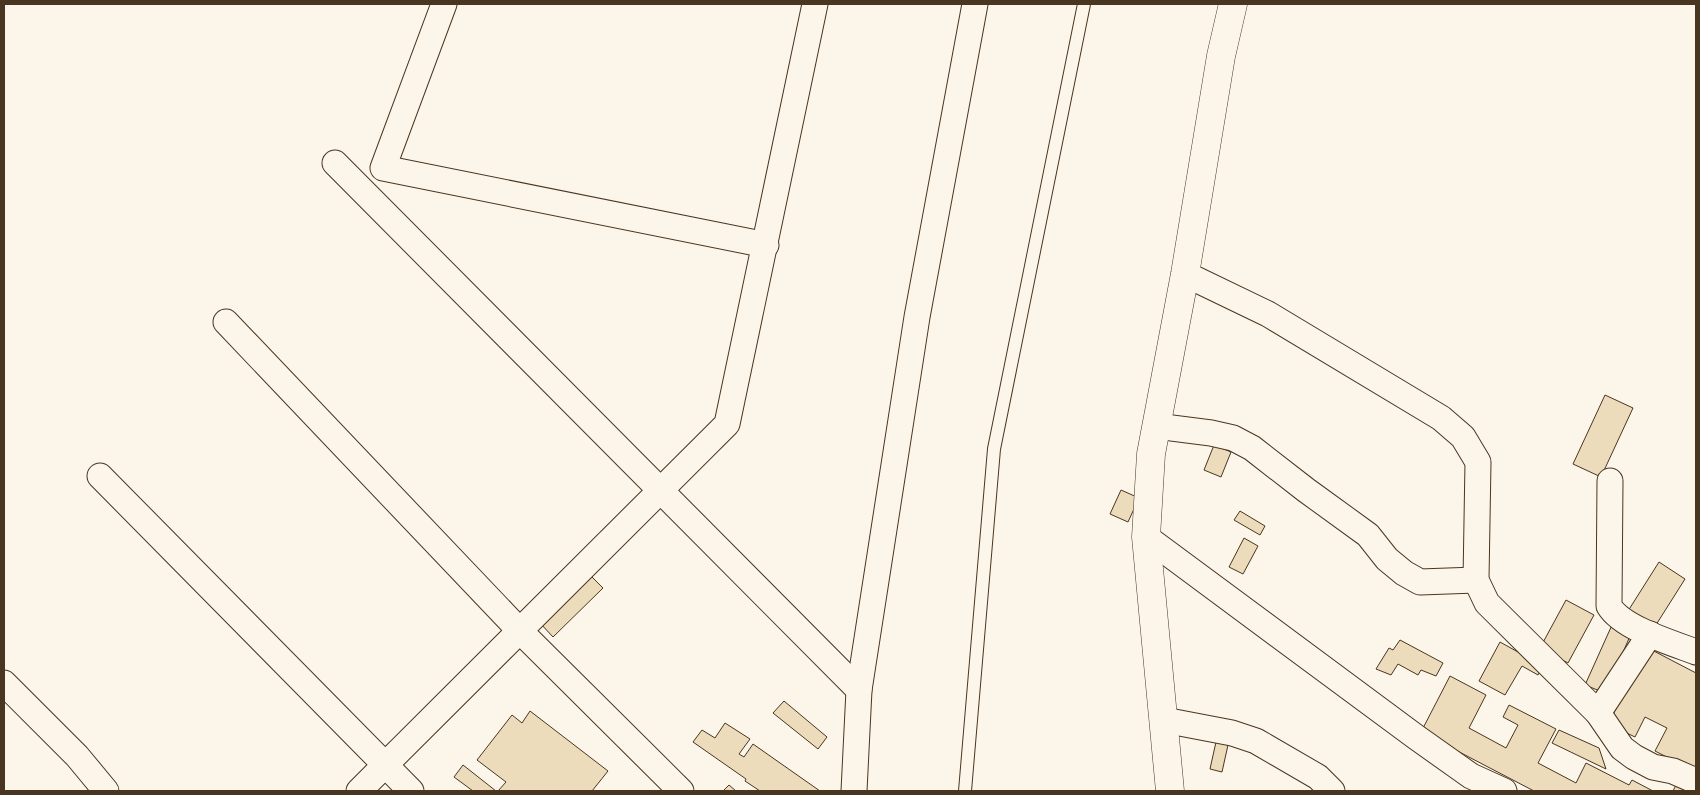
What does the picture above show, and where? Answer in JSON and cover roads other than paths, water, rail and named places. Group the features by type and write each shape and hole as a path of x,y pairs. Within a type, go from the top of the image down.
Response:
{"main road":[{"path":"1170,791 1146,537 1151,454 1185,274 1221,56 1233,4"}],"street":[{"path":"444,4 383,168 766,245"},
{"path":"359,791 727,424 815,4"},
{"path":"854,791 859,690 917,317 975,4"},
{"path":"335,163 859,690"},
{"path":"1185,274 1268,314 1441,418 1463,437 1478,462 1476,580 1487,603 1598,713 1622,748 1634,757 1654,767 1670,781 1696,781"},
{"path":"226,322 520,631 681,791"},
{"path":"1156,426 1211,433 1233,438 1252,448 1368,535 1387,559 1404,573 1420,582 1476,580"},
{"path":"100,476 411,791"},
{"path":"1610,481 1609,606 1614,614 1650,634 1696,652"},
{"path":"1146,537 1416,737 1471,776 1504,791"},
{"path":"1598,713 1650,634"},
{"path":"4,683 77,756 106,791"},
{"path":"1164,720 1232,732 1256,741 1318,777 1332,791"}],"lane":[{"path":"964,791 994,449 1084,4"}]}
